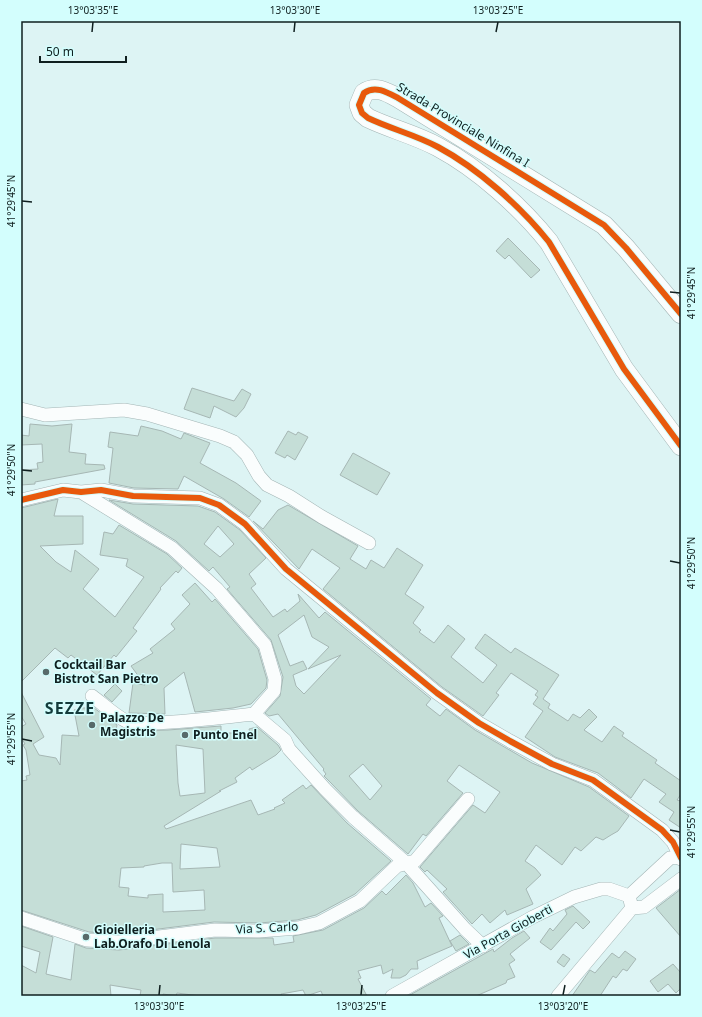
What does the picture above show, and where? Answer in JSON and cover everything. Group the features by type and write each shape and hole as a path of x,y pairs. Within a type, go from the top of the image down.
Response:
{"street":[{"name":"Strada Provinciale Ninfina I","path":"681,314 626,248 604,225 392,95 374,89 364,94 359,105 362,113 368,118 450,154 501,193 535,224 549,242 624,369 681,446"},
{"path":"21,409 45,415 124,410 147,414 220,436 234,442 247,454 267,485 289,496 322,517 369,543"},
{"path":"21,500 63,490 81,492 101,490 133,496 200,498 219,505 245,524 286,569 436,693 479,723 510,741 552,764 593,780 662,830 673,842 681,858"},
{"path":"81,492 172,548 217,589 265,645 275,679 274,691 254,714 216,718 156,723 127,722 92,696"},
{"path":"254,714 285,740 289,749 353,817 406,864 465,929 483,946"},
{"name":"Via S. Carlo","path":"21,918 87,940 119,942 215,930 298,928 319,923 360,901 397,866 415,861 468,799"},
{"path":"558,996 630,902 670,858 681,858"},
{"path":"630,902 644,907 681,879"},
{"name":"Via Porta Gioberti","path":"392,996 574,896 601,889 609,889 630,902"}],"building":[{"path":"508,238 540,270 531,278 509,255 505,259 496,251"},
{"path":"192,388 234,401 242,389 251,394 244,408 236,417 214,406 210,418 184,409"},
{"path":"30,424 52,426 72,424 69,452 86,454 85,464 104,465 105,469 35,482 35,484 21,485 21,470 38,469 37,463 43,462 42,444 21,445 21,435 29,436"},
{"path":"141,426 162,431 181,439 184,433 210,443 200,463 236,483 261,501 249,517 224,499 184,476 178,489 134,488 109,483 113,448 108,447 110,432 138,436"},
{"path":"288,431 296,435 298,432 308,437 295,460 287,455 285,458 275,453"},
{"path":"353,453 390,473 377,495 340,475"},
{"path":"58,499 54,516 83,516 83,544 40,546 56,562 71,572 75,550 99,569 83,589 115,617 144,577 126,566 128,559 100,555 104,532 113,534 119,525 167,554 182,568 178,573 176,571 160,588 161,589 133,628 137,631 116,657 114,655 97,675 71,655 68,658 55,648 21,682 21,508"},
{"path":"109,500 133,504 198,506 215,512 240,530 266,558 249,574 256,584 251,588 273,617 285,609 287,612 300,601 298,594 319,618 325,612 431,699 426,705 440,716 446,709 475,730 532,763 589,787 629,816 618,831 603,840 596,837 581,851 575,847 562,865 536,845 525,861 535,868 541,875 526,889 533,904 507,915 505,910 490,923 482,914 472,924 443,892 447,889 427,870 425,872 420,867 473,805 485,813 500,792 459,765 447,781 463,793 426,836 423,834 408,854 358,811 324,776 326,774 323,770 324,769 278,714 269,716 265,713 280,696 283,677 271,640 227,589 230,587 213,567 209,571 176,541","holes":["218,526 234,544 220,557 204,544","304,615 312,637 329,647 308,669 341,655 304,694 296,686 293,675 307,669 303,661 290,666 278,635","363,764 382,786 370,800 349,776"]},
{"path":"288,505 358,546 350,559 366,569 371,560 384,568 397,548 423,565 405,594 424,607 413,623 421,630 419,632 434,643 448,625 465,639 451,657 483,683 497,665 475,648 485,634 511,653 515,648 559,675 543,699 550,704 548,708 568,721 573,714 580,718 589,709 597,717 584,730 602,742 614,726 624,733 622,736 657,760 655,763 681,781 681,794 677,800 681,801 681,828 669,820 674,812 659,802 666,794 644,779 631,798 598,773 555,757 525,737 543,711 533,704 538,697 535,695 538,691 511,673 496,693 499,695 483,716 442,687 323,589 340,568 312,549 299,569 253,521 263,529 278,510"},
{"path":"195,583 212,602 215,599 258,649 267,680 266,688 251,704 233,708 195,712 184,672 164,688 165,714 129,713 133,683 145,685 131,666 153,653 150,649 175,629 171,624 190,604 182,595"},
{"path":"115,684 122,691 112,702 104,695"},
{"path":"21,692 44,737 33,744 39,755 56,758 60,765 62,735 79,736 74,710 82,708 94,708 117,725 115,736 137,735 137,731 221,726 221,733 250,733 249,729 257,727 278,745 281,750 276,755 252,770 250,767 235,778 237,782 219,791 221,791 164,826 166,829 251,800 258,815 275,809 274,808 285,803 282,800 303,785 306,789 311,785 347,823 391,861 355,894 316,915 297,920 259,923 214,922 119,934 89,932 21,910 21,781 27,780 26,776 30,775 26,750 23,745 25,744 21,737 21,727 26,724 21,716","holes":["176,745 203,749 205,793 180,796","181,844 217,848 220,867 180,869","172,863 173,892 204,890 205,910 163,912 163,894 148,895 148,898 128,896 129,888 119,887 121,868"]},
{"path":"406,875 413,883 425,907 431,903 443,916 439,918 452,946 417,961 418,969 411,969 406,975 400,978 391,978 393,969 383,974 381,965 358,971 361,978 358,979 367,996 323,996 321,991 306,996 303,990 281,994 282,996 200,996 177,993 176,996 163,994 163,996 140,996 141,990 110,985 111,996 21,996 21,965 36,973 40,952 21,946 21,926 53,937 46,974 71,980 75,944 86,948 119,950 215,938 273,938 274,945 294,942 293,936 323,930 364,908 382,891 386,895"},
{"path":"681,889 681,937 656,908"},
{"path":"573,906 590,922 583,929 576,922 551,950 540,942 550,928 553,931 567,914 565,910"},
{"path":"524,931 530,938 510,954 515,960 509,964 515,977 507,980 506,983 476,996 408,996 493,949 494,952"},
{"path":"460,935 469,944 456,951 450,941"},
{"path":"625,951 636,959 627,971 623,969 616,978 613,976 600,996 572,996 590,970 595,973 612,953 619,958"},
{"path":"563,954 570,959 564,967 557,962"},
{"path":"673,964 681,973 681,988 676,993 668,984 658,992 650,981"}],"cycle path":[{"path":"681,314 626,248 604,225 398,98 377,89 364,93 359,105 362,113 368,118 430,143 453,156 484,177 526,215 549,242 624,369 681,446"},
{"path":"21,500 63,490 81,492 101,490 133,496 200,498 219,505 245,524 286,569 437,693 479,723 510,741 552,764 593,780 662,830 673,842 681,858"}],"place":[{"name":"Cocktail Bar Bistrot San Pietro","path":"46,672"},
{"name":"Palazzo De Magistris","path":"92,725"},
{"name":"Punto Enel","path":"185,735"},
{"name":"Gioielleria Lab.Orafo Di Lenola","path":"86,937"}],"district":[{"name":"SEZZE","path":"70,708"}]}
